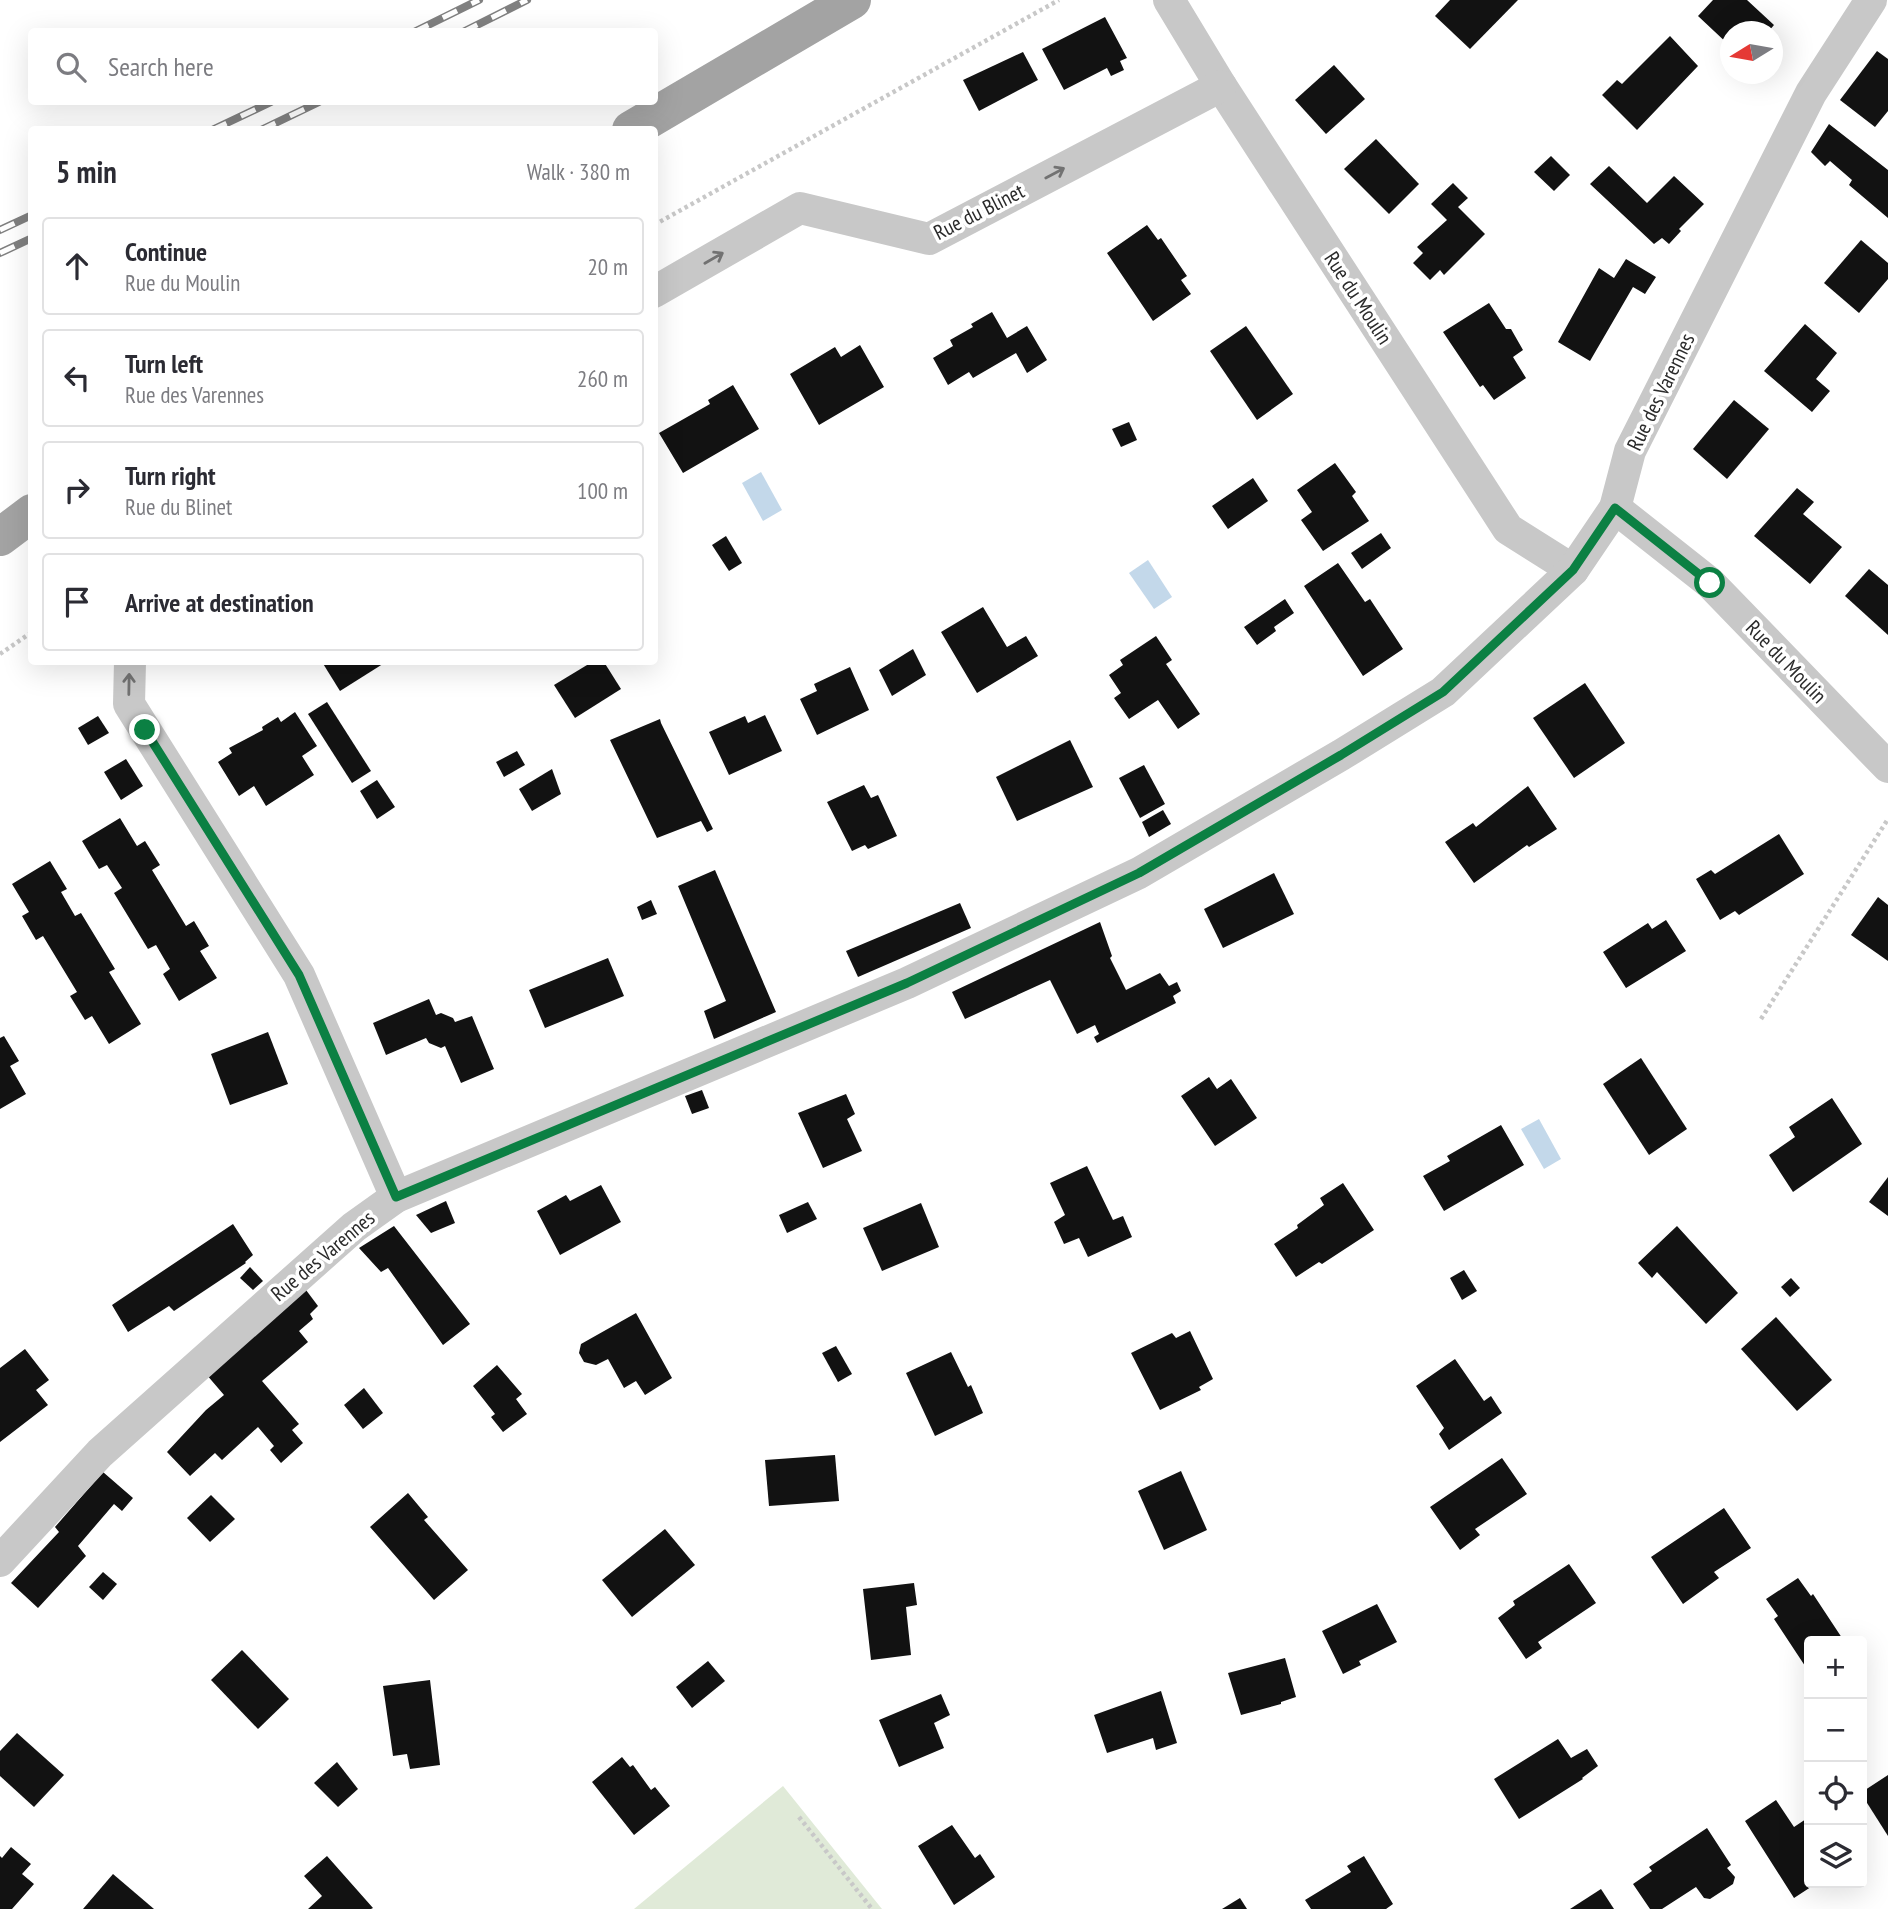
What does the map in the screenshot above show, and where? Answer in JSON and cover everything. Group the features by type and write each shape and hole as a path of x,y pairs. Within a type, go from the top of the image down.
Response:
{"main road":[{"path":"638,126 852,0"},
{"path":"0,537 28,516"}],"street":[{"name":"Rue du Moulin","path":"1169,0 1221,86 1508,529 1573,570"},
{"name":"Rue des Varennes","path":"0,1561 100,1453 354,1227 396,1197 907,983 1139,873 1443,692 1573,570 1615,508 1630,451 1642,426 1811,93 1871,0"},
{"name":"Rue du Blinet","path":"658,290 800,208 929,239 1221,86"},
{"name":"Rue du Moulin","path":"1615,508 1710,583 1888,767"},
{"path":"130,665 129,704 299,975 396,1197"}],"path":[{"path":"658,223 1059,0"},
{"path":"0,654 28,635"},
{"path":"1761,1019 1888,819"},
{"path":"799,1816 872,1909"}],"green space":[{"path":"783,1786 882,1909 634,1909"}],"water":[{"path":"761,472 782,510 763,521 742,483"},
{"path":"1148,560 1172,597 1154,609 1129,573"},
{"path":"1539,1119 1561,1159 1544,1169 1521,1129"}],"building":[{"path":"1450,0 1518,0 1470,49 1435,16"},
{"path":"1713,0 1747,0 1770,21 1720,21 1720,37 1698,16"},
{"path":"1105,17 1127,58 1120,61 1124,70 1111,76 1107,68 1064,90 1042,49"},
{"path":"1670,36 1698,66 1637,130 1602,95 1617,80 1622,84"},
{"path":"1877,51 1888,59 1888,111 1875,127 1840,100"},
{"path":"1023,52 1038,80 979,111 963,80"},
{"path":"1334,65 1365,99 1326,134 1295,100"},
{"path":"1829,124 1888,170 1888,218 1849,185 1852,180 1830,161 1825,166 1811,152"},
{"path":"1376,139 1419,184 1389,214 1344,169"},
{"path":"1551,156 1570,175 1554,191 1534,172"},
{"path":"1609,166 1647,203 1674,176 1704,204 1679,229 1681,231 1669,244 1662,238 1654,244 1590,184"},
{"path":"1453,183 1468,198 1458,207 1485,234 1444,275 1440,270 1430,280 1413,263 1423,253 1417,247 1447,220 1431,204"},
{"path":"1147,225 1158,240 1161,238 1187,276 1181,280 1191,294 1153,321 1107,253"},
{"path":"1861,240 1888,263 1888,279 1859,313 1824,283"},
{"path":"1626,259 1656,277 1645,294 1633,287 1590,361 1558,342 1599,268 1614,278"},
{"path":"1489,303 1506,329 1511,329 1523,350 1513,357 1526,378 1494,400 1483,385 1480,387 1443,332"},
{"path":"992,312 1007,338 1027,326 1047,360 1027,373 1016,353 973,378 969,372 948,385 933,358 953,346 950,340"},
{"path":"1805,324 1837,353 1816,379 1830,391 1812,412 1764,371"},
{"path":"1246,326 1293,394 1257,420 1210,351"},
{"path":"860,345 884,387 819,425 790,374 835,347 841,357"},
{"path":"733,385 759,429 683,473 659,433 710,404 708,400"},
{"path":"1734,400 1769,429 1727,479 1693,449"},
{"path":"1129,422 1137,440 1121,447 1112,429"},
{"path":"1335,463 1356,492 1352,496 1369,521 1323,551 1301,520 1312,512 1297,490"},
{"path":"1253,478 1268,501 1228,529 1212,506"},
{"path":"1797,488 1814,502 1803,514 1842,547 1810,584 1754,536"},
{"path":"1381,533 1391,548 1362,569 1351,553"},
{"path":"726,536 742,563 729,571 712,545"},
{"path":"1338,563 1365,602 1370,599 1403,649 1363,676 1304,586"},
{"path":"1869,569 1888,585 1888,635 1845,596"},
{"path":"1285,599 1294,613 1274,627 1276,631 1257,645 1244,627"},
{"path":"983,607 1007,647 1026,636 1038,656 977,693 941,632"},
{"path":"1156,636 1172,660 1166,664 1200,714 1178,729 1158,700 1129,719 1114,698 1121,693 1109,675 1123,665 1120,660"},
{"path":"913,649 926,675 892,696 879,670"},
{"path":"324,665 381,665 340,691"},
{"path":"587,665 606,665 621,689 575,718 554,685"},
{"path":"850,667 869,710 817,735 800,699 817,691 814,684"},
{"path":"1585,683 1625,743 1574,778 1533,718"},
{"path":"327,702 371,771 352,783 308,714"},
{"path":"295,712 317,746 302,756 314,775 266,806 254,786 239,796 218,762 232,753 229,748 263,730 262,727 278,717 281,722"},
{"path":"765,715 782,751 729,775 709,732 745,716 748,723"},
{"path":"98,716 109,733 88,745 78,728"},
{"path":"660,719 713,829 707,832 701,821 657,838 610,740"},
{"path":"1070,740 1093,787 1017,821 996,777"},
{"path":"517,751 525,765 504,777 496,762"},
{"path":"126,759 143,786 121,800 104,772"},
{"path":"1144,765 1165,804 1140,818 1119,778"},
{"path":"552,769 561,794 532,811 519,789"},
{"path":"377,780 395,807 377,819 360,791"},
{"path":"864,785 871,798 878,795 897,836 868,849 865,845 852,851 827,802"},
{"path":"1528,786 1557,829 1529,847 1527,845 1474,883 1445,842 1473,823 1476,827"},
{"path":"1163,810 1171,824 1149,837 1142,822"},
{"path":"120,818 137,846 145,841 160,865 152,870 186,926 194,921 209,946 200,951 217,978 179,1001 163,974 170,969 156,945 148,949 114,893 122,888 107,865 99,869 82,841"},
{"path":"1779,834 1804,874 1739,915 1735,911 1720,920 1696,879 1711,870 1715,874"},
{"path":"50,861 67,889 61,892 75,916 81,913 115,969 109,972 141,1024 109,1044 92,1016 85,1020 70,996 77,992 43,936 36,940 22,916 29,912 12,884"},
{"path":"715,870 776,1012 714,1039 704,1011 726,1001 678,886"},
{"path":"1274,873 1294,914 1223,948 1204,909"},
{"path":"1878,897 1888,905 1888,961 1851,935"},
{"path":"651,900 657,914 642,920 637,907"},
{"path":"960,903 971,928 858,977 846,951"},
{"path":"1666,920 1686,951 1626,988 1603,952 1648,923 1652,929"},
{"path":"1100,922 1112,956 1110,958 1126,990 1160,973 1169,986 1177,982 1181,991 1173,996 1176,1003 1097,1043 1094,1037 1099,1034 1095,1025 1077,1034 1050,980 965,1019 952,992"},
{"path":"608,958 624,996 545,1028 529,990"},
{"path":"429,999 436,1015 441,1013 453,1018 455,1022 472,1016 494,1069 461,1083 445,1046 441,1048 429,1043 426,1038 386,1055 373,1023"},
{"path":"268,1032 288,1084 230,1105 211,1054"},
{"path":"4,1036 19,1061 10,1066 26,1094 0,1109 0,1038"},
{"path":"1641,1058 1687,1129 1649,1155 1603,1084"},
{"path":"1209,1077 1217,1089 1231,1079 1257,1118 1215,1146 1181,1096"},
{"path":"702,1090 709,1108 692,1114 685,1096"},
{"path":"846,1094 855,1114 847,1119 862,1151 823,1168 798,1113"},
{"path":"1832,1098 1862,1144 1793,1192 1769,1155 1795,1137 1789,1127"},
{"path":"1501,1125 1524,1165 1444,1211 1423,1176 1450,1161 1447,1156"},
{"path":"1087,1166 1113,1220 1123,1216 1132,1237 1088,1257 1079,1238 1064,1244 1054,1222 1065,1215 1050,1183"},
{"path":"1888,1177 1888,1216 1869,1202"},
{"path":"1343,1183 1374,1230 1322,1264 1319,1262 1296,1277 1274,1244 1298,1228 1297,1225 1324,1205 1320,1198"},
{"path":"601,1185 621,1222 560,1255 537,1211 566,1195 570,1201"},
{"path":"446,1201 455,1223 431,1233 416,1215"},
{"path":"808,1202 817,1219 787,1233 779,1215"},
{"path":"921,1203 939,1247 882,1271 863,1228"},
{"path":"233,1224 253,1255 246,1263 174,1311 169,1306 128,1332 112,1305"},
{"path":"394,1226 470,1324 443,1345 388,1268 381,1272 359,1248"},
{"path":"1677,1226 1738,1293 1706,1324 1657,1272 1652,1278 1638,1263"},
{"path":"250,1267 263,1281 253,1290 240,1278"},
{"path":"1464,1270 1477,1291 1462,1300 1450,1278"},
{"path":"1791,1278 1800,1288 1790,1297 1781,1287"},
{"path":"306,1290 318,1306 310,1314 313,1319 299,1331 308,1342 262,1381 299,1424 292,1430 303,1443 281,1463 270,1450 274,1446 258,1427 222,1460 215,1453 190,1476 167,1452 206,1410 224,1395 206,1374"},
{"path":"636,1313 672,1378 645,1395 636,1381 624,1388 608,1359 596,1365 584,1362 579,1353 581,1344"},
{"path":"1776,1317 1832,1380 1797,1411 1741,1349"},
{"path":"1190,1331 1213,1379 1199,1387 1201,1390 1160,1410 1131,1353 1172,1333 1176,1338"},
{"path":"836,1346 852,1374 838,1382 822,1353"},
{"path":"25,1349 49,1380 36,1390 48,1405 0,1442 0,1368"},
{"path":"951,1352 968,1387 971,1385 983,1413 935,1436 906,1373"},
{"path":"1455,1359 1484,1401 1491,1396 1502,1413 1449,1450 1439,1434 1444,1428 1416,1386"},
{"path":"497,1365 522,1394 516,1399 527,1414 503,1432 491,1417 495,1414 473,1386"},
{"path":"364,1388 383,1413 363,1429 344,1405"},
{"path":"835,1455 839,1501 769,1506 765,1460"},
{"path":"1502,1458 1527,1494 1475,1529 1480,1535 1460,1550 1430,1507"},
{"path":"1181,1471 1207,1530 1164,1550 1138,1491"},
{"path":"103,1472 133,1498 122,1511 114,1504 78,1546 86,1556 38,1608 11,1583 59,1532 55,1527"},
{"path":"408,1493 428,1517 424,1520 468,1570 434,1600 370,1527"},
{"path":"211,1495 235,1519 210,1542 187,1518"},
{"path":"1724,1508 1751,1548 1714,1572 1719,1578 1683,1604 1651,1557"},
{"path":"665,1529 695,1565 632,1617 602,1580"},
{"path":"1569,1564 1596,1603 1538,1642 1542,1648 1526,1659 1498,1618 1515,1605 1513,1601"},
{"path":"103,1572 117,1584 103,1600 89,1587"},
{"path":"1798,1578 1811,1596 1813,1594 1841,1636 1804,1636 1804,1664 1774,1619 1778,1616 1766,1599"},
{"path":"914,1583 917,1605 906,1607 911,1655 871,1660 863,1589"},
{"path":"1377,1604 1397,1642 1359,1661 1361,1665 1343,1674 1322,1631"},
{"path":"242,1650 289,1699 258,1729 211,1680"},
{"path":"1285,1658 1296,1697 1241,1715 1228,1673"},
{"path":"708,1661 725,1681 692,1708 676,1687"},
{"path":"430,1680 440,1765 410,1769 407,1754 393,1756 383,1686"},
{"path":"1161,1691 1177,1743 1156,1750 1153,1738 1107,1753 1094,1715"},
{"path":"941,1694 950,1715 934,1723 944,1748 899,1767 879,1720"},
{"path":"17,1733 64,1775 34,1807 0,1776 0,1751"},
{"path":"1558,1739 1571,1758 1587,1749 1598,1766 1583,1779 1519,1819 1494,1779"},
{"path":"622,1757 630,1767 633,1765 651,1790 655,1787 670,1806 634,1835 592,1782"},
{"path":"337,1762 358,1789 338,1807 314,1783"},
{"path":"1888,1775 1888,1836 1867,1803 1867,1789"},
{"path":"1776,1800 1794,1827 1804,1820 1804,1888 1809,1888 1794,1898 1745,1821"},
{"path":"952,1825 975,1858 980,1854 995,1877 954,1905 918,1846"},
{"path":"1707,1828 1731,1865 1727,1868 1735,1877 1733,1884 1710,1899 1704,1898 1696,1887 1662,1909 1650,1909 1633,1884 1652,1871 1649,1867"},
{"path":"11,1847 31,1864 22,1874 34,1884 12,1909 0,1909 0,1856 2,1858"},
{"path":"327,1856 373,1908 308,1909 322,1896 304,1876"},
{"path":"1364,1856 1393,1904 1386,1909 1311,1909 1305,1900 1351,1872 1347,1866"},
{"path":"113,1874 154,1909 83,1909"},
{"path":"1601,1889 1614,1909 1570,1909"},
{"path":"1240,1898 1247,1909 1222,1909"}],"railway":[{"path":"422,28 479,0"},
{"path":"471,28 527,0"},
{"path":"220,126 265,105"},
{"path":"269,126 313,105"},
{"path":"0,230 28,217"},
{"path":"0,253 28,240"}],"route":[{"path":"145,730 299,975 396,1197 907,983 1139,873 1443,692 1573,570 1615,508 1710,583"}]}
